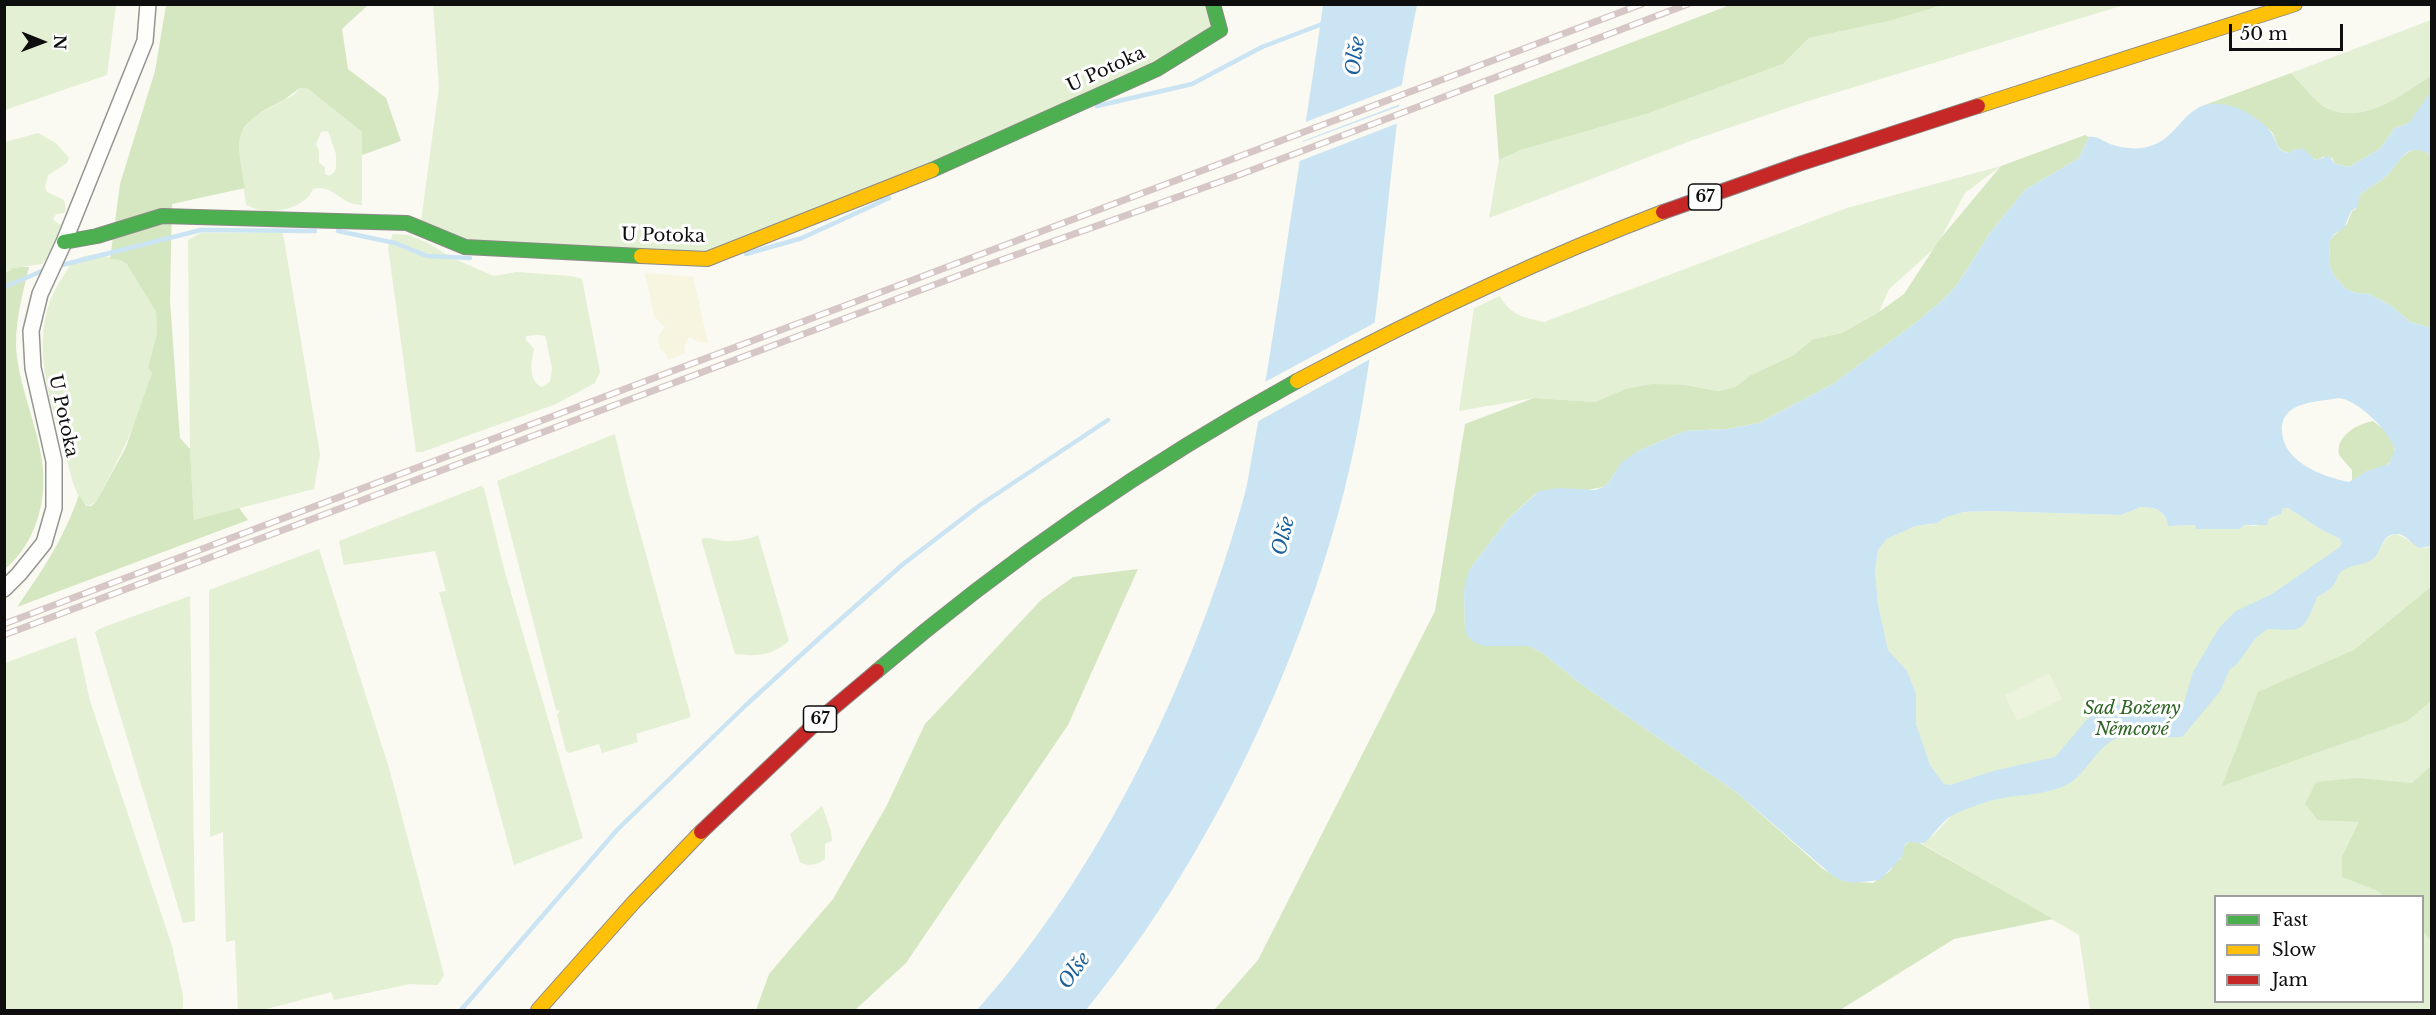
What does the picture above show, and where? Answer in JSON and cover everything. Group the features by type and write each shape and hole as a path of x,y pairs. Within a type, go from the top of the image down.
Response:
{"main road":[{"name":"U Potoka","path":"64,242 96,236 162,216 406,224 465,247 707,259 939,167 1157,69 1220,30 1213,4"},
{"name":"67","path":"538,1011 608,930 690,843 735,797 827,712 911,642 1034,547 1142,474 1252,406 1401,327 1508,276 1624,227 1834,151 2295,4"}],"street":[{"name":"U Potoka","path":"4,589 44,543 54,508 54,461 33,368 31,331 40,294 64,242 145,41 148,4"}],"shaded area":[{"path":"645,273 693,277 708,343 696,341 690,336 684,346 686,353 668,360 666,354 660,349 658,337 665,327 654,316"}],"green space":[{"path":"1213,4 1220,30 1157,69 707,259 465,247 420,229 439,87 433,5"},
{"path":"4,5 116,5 107,75 5,110"},
{"path":"166,5 368,5 342,29 348,69 386,98 401,141 362,155 362,132 307,88 301,88 253,118 241,134 239,144 245,188 172,204 170,300 175,372 180,438 190,449 194,520 239,508 248,520 17,607 52,553 79,495 86,506 91,506 96,502 126,447 152,373 148,367 157,334 156,312 127,264 120,260 110,259 120,184 155,71"},
{"path":"1730,5 1943,5 1889,21 1809,38 1783,64 1646,114 1521,150 1499,160 1494,95"},
{"path":"1943,5 2124,5 1805,102 1693,140 1489,218 1499,160 1521,150 1646,114 1783,64 1809,38 1889,21"},
{"path":"2431,20 2431,76 2395,99 2370,110 2342,113 2328,109 2314,98 2291,73"},
{"path":"2291,73 2324,107 2342,113 2370,110 2395,99 2431,76 2431,91 2409,123 2395,128 2380,149 2349,167 2335,164 2332,158 2323,157 2316,160 2296,149 2289,153 2284,151 2279,147 2272,132 2247,114 2226,106 2202,106"},
{"path":"301,88 307,88 362,132 362,205 348,202 331,191 320,188 313,189 302,202 283,210 263,211 246,204 238,150 239,136 251,118 292,96","holes":["328,131 336,154 336,168 329,176 325,174 325,167 319,163 319,151 316,144 321,132"]},
{"path":"38,133 56,143 69,158 67,163 48,175 45,187 47,192 64,200 66,210 64,213 56,214 53,220 61,225 49,254 42,264 13,268 5,272 5,142"},
{"path":"2085,135 2089,137 2079,158 2025,190 1990,233 1957,285 1945,298 1833,384 1759,423 1728,429 1685,431 1638,451 1616,471 1603,487 1587,490 1553,489 1535,494 1508,519 1470,569 1464,592 1465,630 1529,646 1541,652 1581,684 1736,792 1823,869 1843,881 1873,883 1890,871 1896,861 1901,859 1903,848 1907,844 1916,841 2053,919 1954,939 1840,1010 1214,1010 1258,960 1435,611 1465,424 1534,398 1595,402 1625,389 1652,384 1685,385 1718,391 1735,387 1751,375 1794,355 1813,339 1842,333 1879,312 1904,294 1940,239 2001,166"},
{"path":"2419,149 2431,155 2431,328 2410,322 2390,305 2369,294 2346,289 2334,276 2329,263 2330,241 2347,224 2352,211 2356,209 2359,196 2386,176 2404,156"},
{"path":"2001,166 1965,193 1936,247 1889,289 1879,312 1842,333 1813,339 1794,355 1751,375 1735,387 1718,391 1685,385 1625,389 1595,402 1534,398 1459,411 1474,308 1500,296 1513,312 1544,322 1847,208"},
{"path":"201,233 283,233 320,454 314,489 194,520 190,449 188,240"},
{"path":"393,234 409,235 428,243 454,259 494,276 516,272 571,276 582,279 600,372 595,383 556,404 422,452 416,452 388,247","holes":["526,336 545,336 552,368 550,382 542,387 534,380 532,365 534,349 526,340"]},
{"path":"95,254 127,263 156,312 157,334 148,367 152,373 135,423 96,502 88,506 75,488 52,406 47,385 43,341 45,320 51,300 61,280 74,262 82,257"},
{"path":"29,267 17,323 17,358 40,448 43,491 37,521 31,534 24,547 5,569 5,273 13,268"},
{"path":"2373,421 2387,432 2394,445 2395,453 2392,461 2385,466 2367,471 2352,481 2352,470 2339,455 2340,442 2354,428"},
{"path":"615,434 627,486 691,717 636,734 638,742 602,753 599,744 569,753 566,751 557,715 560,711 556,710 497,481"},
{"path":"481,486 484,488 504,569 583,838 514,865 439,592 446,591 435,551 344,565 339,541"},
{"name":"Sad Boženy Němcové","path":"2146,507 2162,513 2168,526 2196,525 2196,528 2240,529 2244,525 2256,526 2281,514 2283,508 2288,508 2339,538 2342,543 2376,556 2386,539 2396,534 2425,548 2431,546 2431,1010 2090,1010 2079,935 1921,843 1934,835 1951,816 1944,784 1930,765 1918,734 1914,714 1916,694 1888,650 1878,604 1875,571 1878,550 1887,539 1915,526 1932,524 1945,517 1964,512 2121,515"},
{"path":"758,535 789,641 764,654 735,654 701,539 733,541"},
{"path":"319,549 389,768 444,975 438,985 410,984 334,1000 331,992 263,1010 238,1010 235,940 226,942 223,832 210,837 209,590"},
{"path":"1138,569 1068,725 906,963 855,1010 756,1010 769,974 833,899 886,807 925,724 1041,600 1073,577"},
{"path":"2431,587 2431,701 2407,721 2222,786 2258,692 2354,650"},
{"path":"190,596 195,921 183,923 95,632"},
{"path":"76,637 90,701 172,946 183,995 183,1010 5,1010 5,663"},
{"path":"2049,673 2062,699 2017,721 2005,695"},
{"path":"2431,766 2432,941 2424,932 2424,895 2383,895 2376,890 2342,877 2342,857 2359,822 2318,820 2305,804 2316,782 2356,778 2412,783"},
{"path":"822,806 832,841 825,844 825,859 813,865 803,864 800,862 790,834"}],"water":[{"name":"Olše","path":"1323,5 1417,5 1402,84 1368,371 1344,490 1322,570 1293,649 1260,728 1222,804 1180,877 1135,946 1086,1010 977,1010 1022,956 1064,897 1102,836 1137,772 1168,706 1197,639 1221,571 1246,490 1280,290"},
{"path":"2431,91 2431,155 2422,151 2409,151 2383,179 2359,196 2358,207 2351,211 2344,228 2334,234 2330,241 2329,263 2334,276 2346,289 2369,294 2390,305 2410,322 2431,328 2431,546 2419,548 2402,535 2391,535 2385,539 2372,560 2342,571 2334,585 2317,597 2301,627 2288,630 2267,629 2255,639 2237,664 2229,670 2221,690 2183,736 2128,735 2113,740 2070,783 2044,792 1993,800 1955,814 1947,819 1925,842 1905,844 1902,857 1880,880 1854,883 1833,876 1736,792 1581,684 1541,652 1529,646 1484,646 1468,637 1465,630 1464,592 1470,569 1508,519 1539,491 1561,488 1595,490 1608,483 1622,462 1638,451 1685,431 1728,429 1759,423 1833,384 1945,298 1957,285 1990,233 2025,190 2079,158 2089,137 2124,147 2147,147 2160,142 2169,135 2194,110 2204,105 2217,104 2234,107 2255,118 2269,130 2284,152 2304,149 2315,160 2329,156 2335,164 2349,167 2380,149 2395,128 2409,123","holes":["2339,398 2355,404 2372,418 2387,434 2395,449 2389,464 2367,471 2349,482 2317,472 2297,460 2284,443 2282,432 2284,418 2295,408 2307,403","2141,507 2159,510 2165,516 2168,526 2195,525 2196,529 2240,529 2244,525 2267,525 2269,519 2281,514 2283,508 2288,508 2339,538 2342,543 2340,547 2272,594 2236,611 2219,628 2193,672 2182,710 2109,704 2096,709 2055,757 1993,771 1950,785 1944,784 1930,765 1916,724 1916,694 1907,671 1888,650 1878,604 1875,571 1878,550 1887,539 1915,526 1937,523 1946,517 1964,512 2121,515"]}],"pier":[{"path":"1405,84 1403,103 1300,142 1303,123"},
{"path":"1403,105 1401,122 1297,162 1300,143"},
{"path":"1378,321 1372,358 1255,423 1263,383"}],"waterway":[{"path":"1097,106 1192,84 1262,47 1325,23"},
{"path":"746,254 802,238 889,198"},
{"path":"58,266 201,230 315,231"},
{"path":"338,231 395,243 427,256 470,258"},
{"path":"4,287 47,269"},
{"path":"461,1010 617,830 746,705 902,565 980,505 1108,420"}],"railway":[{"path":"4,624 1642,4"},
{"path":"4,635 979,268 1239,175 1688,4"}],"traffic: fast":[{"path":"932,170 1157,69 1220,30 1213,4"},
{"path":"64,242 97,236 162,216 407,223 465,247 641,256"},
{"path":"877,671 976,591 1080,516 1187,445 1297,381"}],"traffic: slow":[{"path":"1978,106 2295,4"},
{"path":"641,256 707,259 932,170"},
{"path":"1297,381 1477,291 1616,230 1663,212"},
{"path":"538,1010 634,902 701,832"}],"traffic: jam":[{"path":"1663,212 1799,164 1978,106"},
{"path":"701,832 820,719 877,671"}]}
